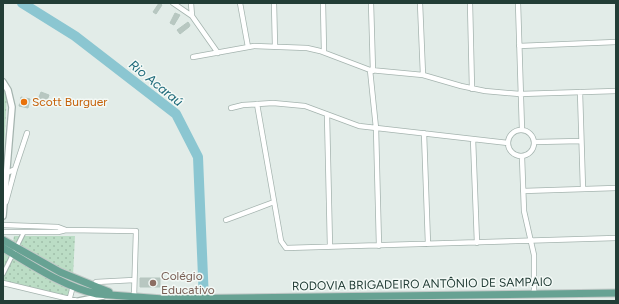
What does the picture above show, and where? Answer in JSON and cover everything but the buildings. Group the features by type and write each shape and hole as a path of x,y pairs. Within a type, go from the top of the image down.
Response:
{"main road":[{"path":"3,240 15,251"},
{"path":"3,248 15,251 113,294"},
{"name":"RODOVIA BRIGADEIRO ANTÔNIO DE SAMPAIO","path":"15,251 73,286 88,292 163,299 228,297 392,299 514,298 534,294 616,293"}],"street":[{"path":"173,3 192,16 218,53"},
{"path":"191,3 192,16"},
{"path":"240,3 248,47"},
{"path":"274,3 276,46"},
{"path":"323,3 324,52"},
{"path":"371,3 372,70 376,128 379,246"},
{"path":"420,3 423,75"},
{"path":"470,3 472,89"},
{"path":"518,3 522,130"},
{"path":"519,46 616,42"},
{"path":"193,57 248,47 276,46 307,48 324,52 372,70 423,75 472,89 520,94 616,91"},
{"path":"3,82 8,90 12,107 5,175 3,214"},
{"path":"580,92 583,189"},
{"path":"231,108 258,104 286,103 305,106 359,126 508,143"},
{"path":"258,104 281,241 284,247 379,246 616,238"},
{"path":"327,115 330,247"},
{"path":"522,130 529,132 535,142 533,150 522,157 518,157 510,152 508,143 511,135 522,130"},
{"path":"424,133 428,244"},
{"path":"3,214 15,169 27,134"},
{"path":"474,139 477,243"},
{"path":"535,142 581,141"},
{"path":"522,157 524,212 534,255 534,294"},
{"path":"5,175 15,169"},
{"path":"523,191 616,188"},
{"path":"226,220 274,202"},
{"path":"3,225 58,227 66,230"},
{"path":"39,226 39,232"},
{"path":"3,232 58,232 66,230 136,231 134,296"},
{"path":"3,274 24,232"},
{"path":"94,286 96,282 134,280"},
{"path":"3,283 69,300 79,301 113,294"},
{"path":"69,300 73,286"}],"green space":[{"path":"3,86 7,94 3,169"},
{"path":"14,236 75,236 73,276 13,243"},
{"path":"3,250 75,290 72,298 10,285 3,287"}],"waterway":[{"name":"Rio Acaraú","path":"22,3 75,36 176,114 198,157 204,301"}],"place":[{"name":"Scott Burguer","path":"24,102"},
{"name":"Colégio Educativo","path":"153,283"}]}
